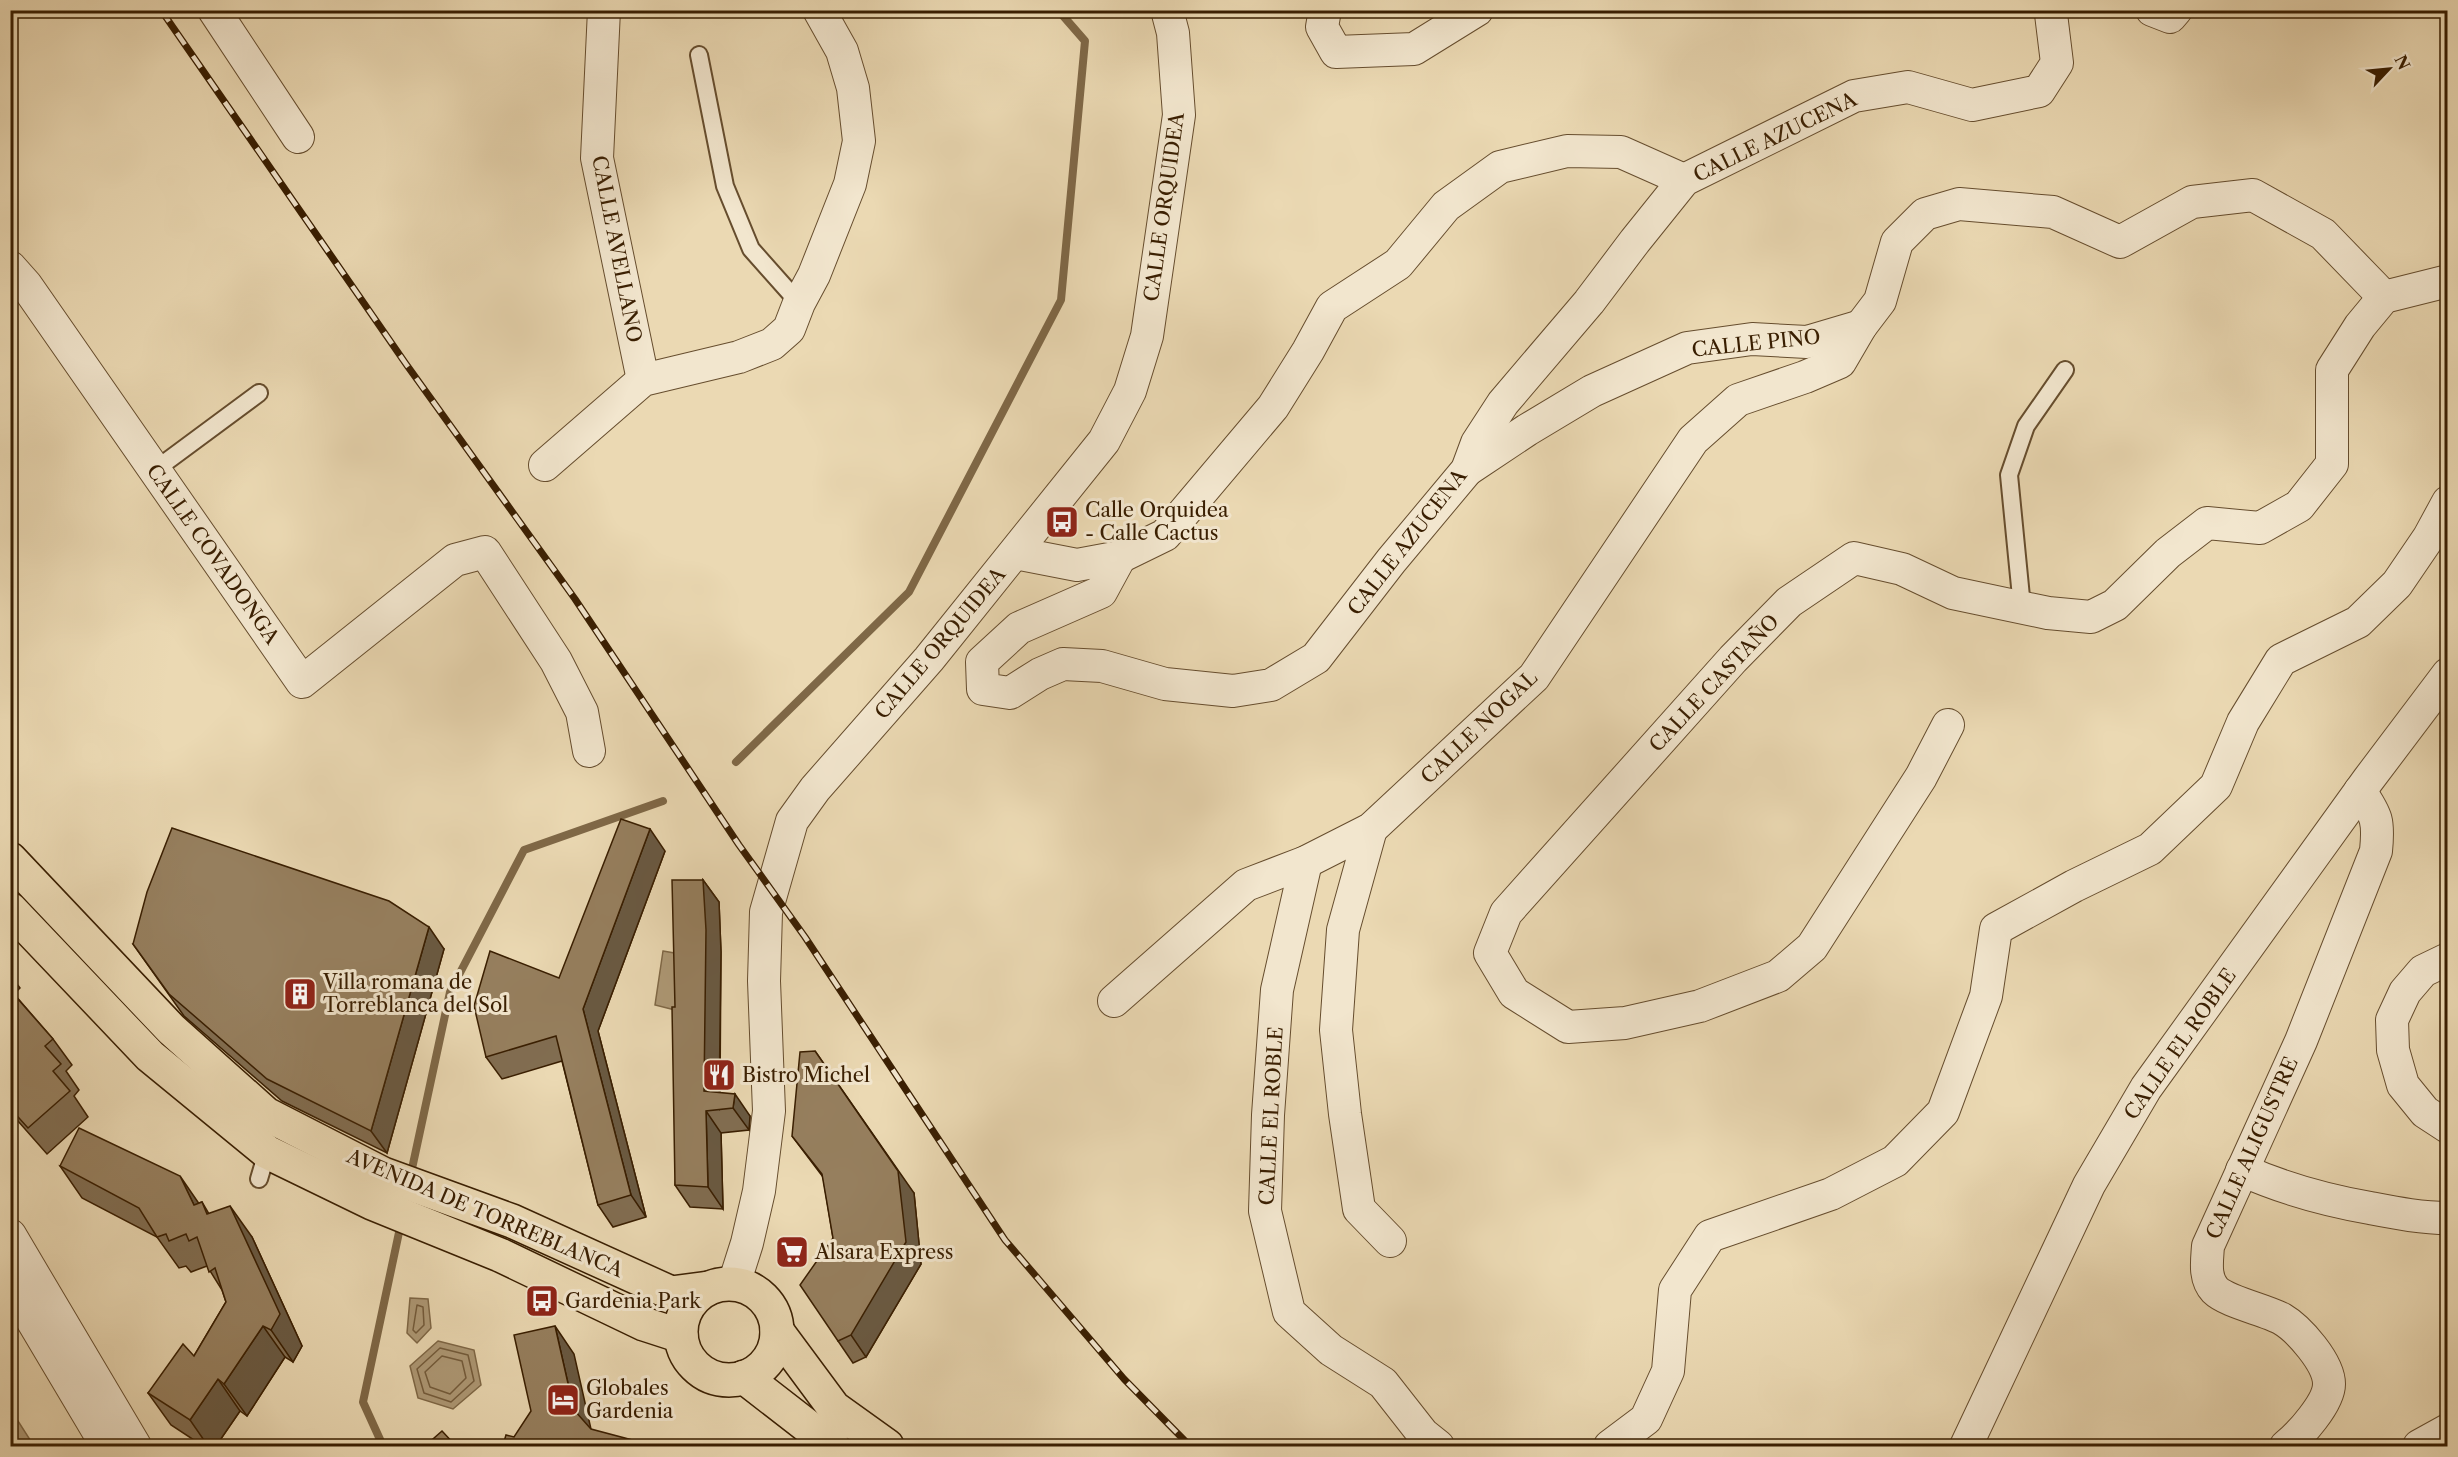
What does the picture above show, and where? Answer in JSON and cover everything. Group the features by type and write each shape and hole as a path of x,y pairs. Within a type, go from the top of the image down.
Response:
{"main road":[{"name":"AVENIDA DE TORREBLANCA","path":"10,859 171,1029 266,1114 377,1188 421,1223 500,1255 644,1324 681,1336"},
{"name":"AVENIDA DE TORREBLANCA","path":"10,909 150,1056 263,1166 377,1188 432,1191 512,1221 671,1293 722,1286"},
{"path":"722,1286 747,1287 764,1299 775,1317 777,1331 775,1346 768,1360 758,1370 744,1377 730,1380 716,1378 703,1372 684,1350 681,1336 682,1321 687,1307 697,1296 722,1286"},
{"path":"777,1331 834,1408 887,1446"},
{"path":"744,1377 833,1446"}],"street":[{"path":"214,10 298,137"},
{"name":"CALLE AVELLANO","path":"604,10 597,158 643,380"},
{"path":"545,465 643,380 739,357 771,344 789,329 799,303 814,276 850,184 859,141 852,88 842,51 819,10"},
{"name":"CALLE ORQUIDEA","path":"722,1286 747,1243 759,1191 769,1111 764,981 766,912 792,821 815,789 929,659 1104,441 1130,391 1147,336 1179,115 1173,33 1167,10"},
{"path":"1325,10 1322,27 1336,52 1414,49 1477,10"},
{"name":"CALLE AZUCENA","path":"1120,557 1101,592 1019,628 982,662 983,689 1010,693 1040,674 1063,664 1102,666 1165,684 1233,692 1271,685 1316,658 1391,561 1467,470 1478,443 1503,403 1589,302 1684,180 1854,96 1908,87 1972,105 2039,91 2057,63 2050,14 2052,10"},
{"path":"2152,10 2170,17 2176,10"},
{"path":"1015,553 1077,565 1120,557 1165,535 1273,407 1332,307 1398,264 1446,206 1500,167 1567,151 1622,152 1684,180"},
{"path":"1861,326 1881,301 1897,242 1924,214 1959,204 2053,212 2120,242 2192,202 2253,195 2323,234 2384,297 2448,281"},
{"name":"CALLE COVADONGA","path":"10,267 26,285 302,682 455,560 485,552 556,662 572,692 582,712 590,751"},
{"name":"CALLE CASTAÑO","path":"1948,725 1922,777 1812,947 1778,976 1700,1006 1625,1023 1568,1027 1514,993 1490,953 1506,912 1733,659 1789,602 1854,558 1902,569 1953,593 2048,614 2091,616 2115,605 2169,553 2207,523 2260,528 2300,506 2332,464 2331,370 2360,326 2384,297"},
{"name":"CALLE PINO","path":"1467,470 1527,430 1592,392 1687,348 1752,339 1807,342 1861,326"},
{"name":"CALLE NOGAL","path":"1114,1001 1246,885 1306,862 1371,829 1534,677 1594,589 1645,508 1693,440 1738,400 1805,377 1840,362 1861,326"},
{"path":"1610,1446 1646,1419 1668,1371 1675,1290 1710,1236 1831,1194 1894,1161 1943,1112 1986,996 1996,929 2074,886 2150,849 2192,810 2216,786 2243,722 2281,660 2358,622 2397,584 2429,537 2448,502"},
{"name":"CALLE EL ROBLE","path":"1966,1446 2088,1185 2146,1088 2360,791 2448,674"},
{"name":"CALLE ALIGUSTRE","path":"2286,1446 2324,1403 2330,1383 2320,1360 2303,1334 2282,1319 2216,1290 2206,1272 2208,1246 2301,1041 2376,851 2378,826 2373,810 2360,791"},
{"path":"1371,829 1343,930 1336,1030 1359,1209 1390,1241"},
{"name":"CALLE EL ROBLE","path":"1306,862 1277,990 1268,1115 1265,1211 1289,1312 1331,1350 1383,1383 1424,1434 1438,1446"},
{"path":"2448,959 2423,971 2405,992 2392,1020 2393,1050 2403,1085 2425,1112 2448,1127"},
{"path":"2242,1170 2272,1184 2319,1198 2429,1218 2448,1218"},
{"path":"10,1235 135,1446"},
{"path":"10,1283 106,1446"},
{"path":"2419,1446 2448,1430"}],"lane":[{"path":"699,55 724,186 751,249 799,303"},
{"path":"2022,607 2009,475 2026,426 2065,370"},
{"path":"155,470 259,393"}],"water":[{"path":"663,951 680,954 679,1011 655,1005"},
{"path":"410,1298 428,1299 431,1328 417,1343 407,1333"},
{"path":"438,1341 474,1350 481,1385 453,1409 418,1398 410,1366"},
{"path":"11,1410 34,1446 11,1446"}],"building":[{"path":"621,819 650,829 583,1009 631,1195 598,1205 556,1036 486,1057 474,1006 490,951 559,978"},
{"name":"Villa romana de Torreblanca del Sol","path":"172,828 389,901 429,927 371,1131 267,1079 169,994 133,944 147,892"},
{"path":"672,880 703,880 706,930 704,1091 735,1094 733,1108 706,1111 708,1187 675,1185"},
{"path":"10,990 53,1039 45,1046 61,1064 53,1071 70,1091 28,1128 10,1108"},
{"path":"815,1051 898,1171 906,1242 851,1335 838,1341 800,1285 833,1238 822,1174 792,1136 800,1052"},
{"path":"79,1128 180,1176 194,1205 202,1202 207,1214 230,1206 280,1314 271,1330 263,1326 224,1384 218,1379 190,1420 148,1393 183,1344 194,1356 226,1302 215,1268 209,1272 197,1237 189,1241 186,1234 169,1241 166,1234 157,1237 139,1208 60,1166"},
{"path":"555,1326 574,1410 591,1429 655,1446 493,1446 503,1445 506,1435 514,1437 531,1411 514,1335"},
{"path":"442,1431 456,1446 425,1446"}],"waterway":[{"path":"736,762 909,592 1061,300 1085,41 1058,10"},
{"path":"410,1178 450,992 524,850 663,801"},
{"path":"383,1446 363,1402 401,1223"}],"railway":[{"path":"161,10 406,364 575,599 739,845 805,937 1005,1240 1124,1379 1190,1446"}],"place":[{"name":"Calle Orquidea - Calle Cactus","path":"1062,522"},
{"name":"Villa romana de Torreblanca del Sol","path":"300,994"},
{"name":"Bistro Michel","path":"719,1075"},
{"name":"Alsara Express","path":"792,1252"},
{"name":"Gardenia Park","path":"542,1301"},
{"name":"Globales Gardenia","path":"563,1400"}]}
